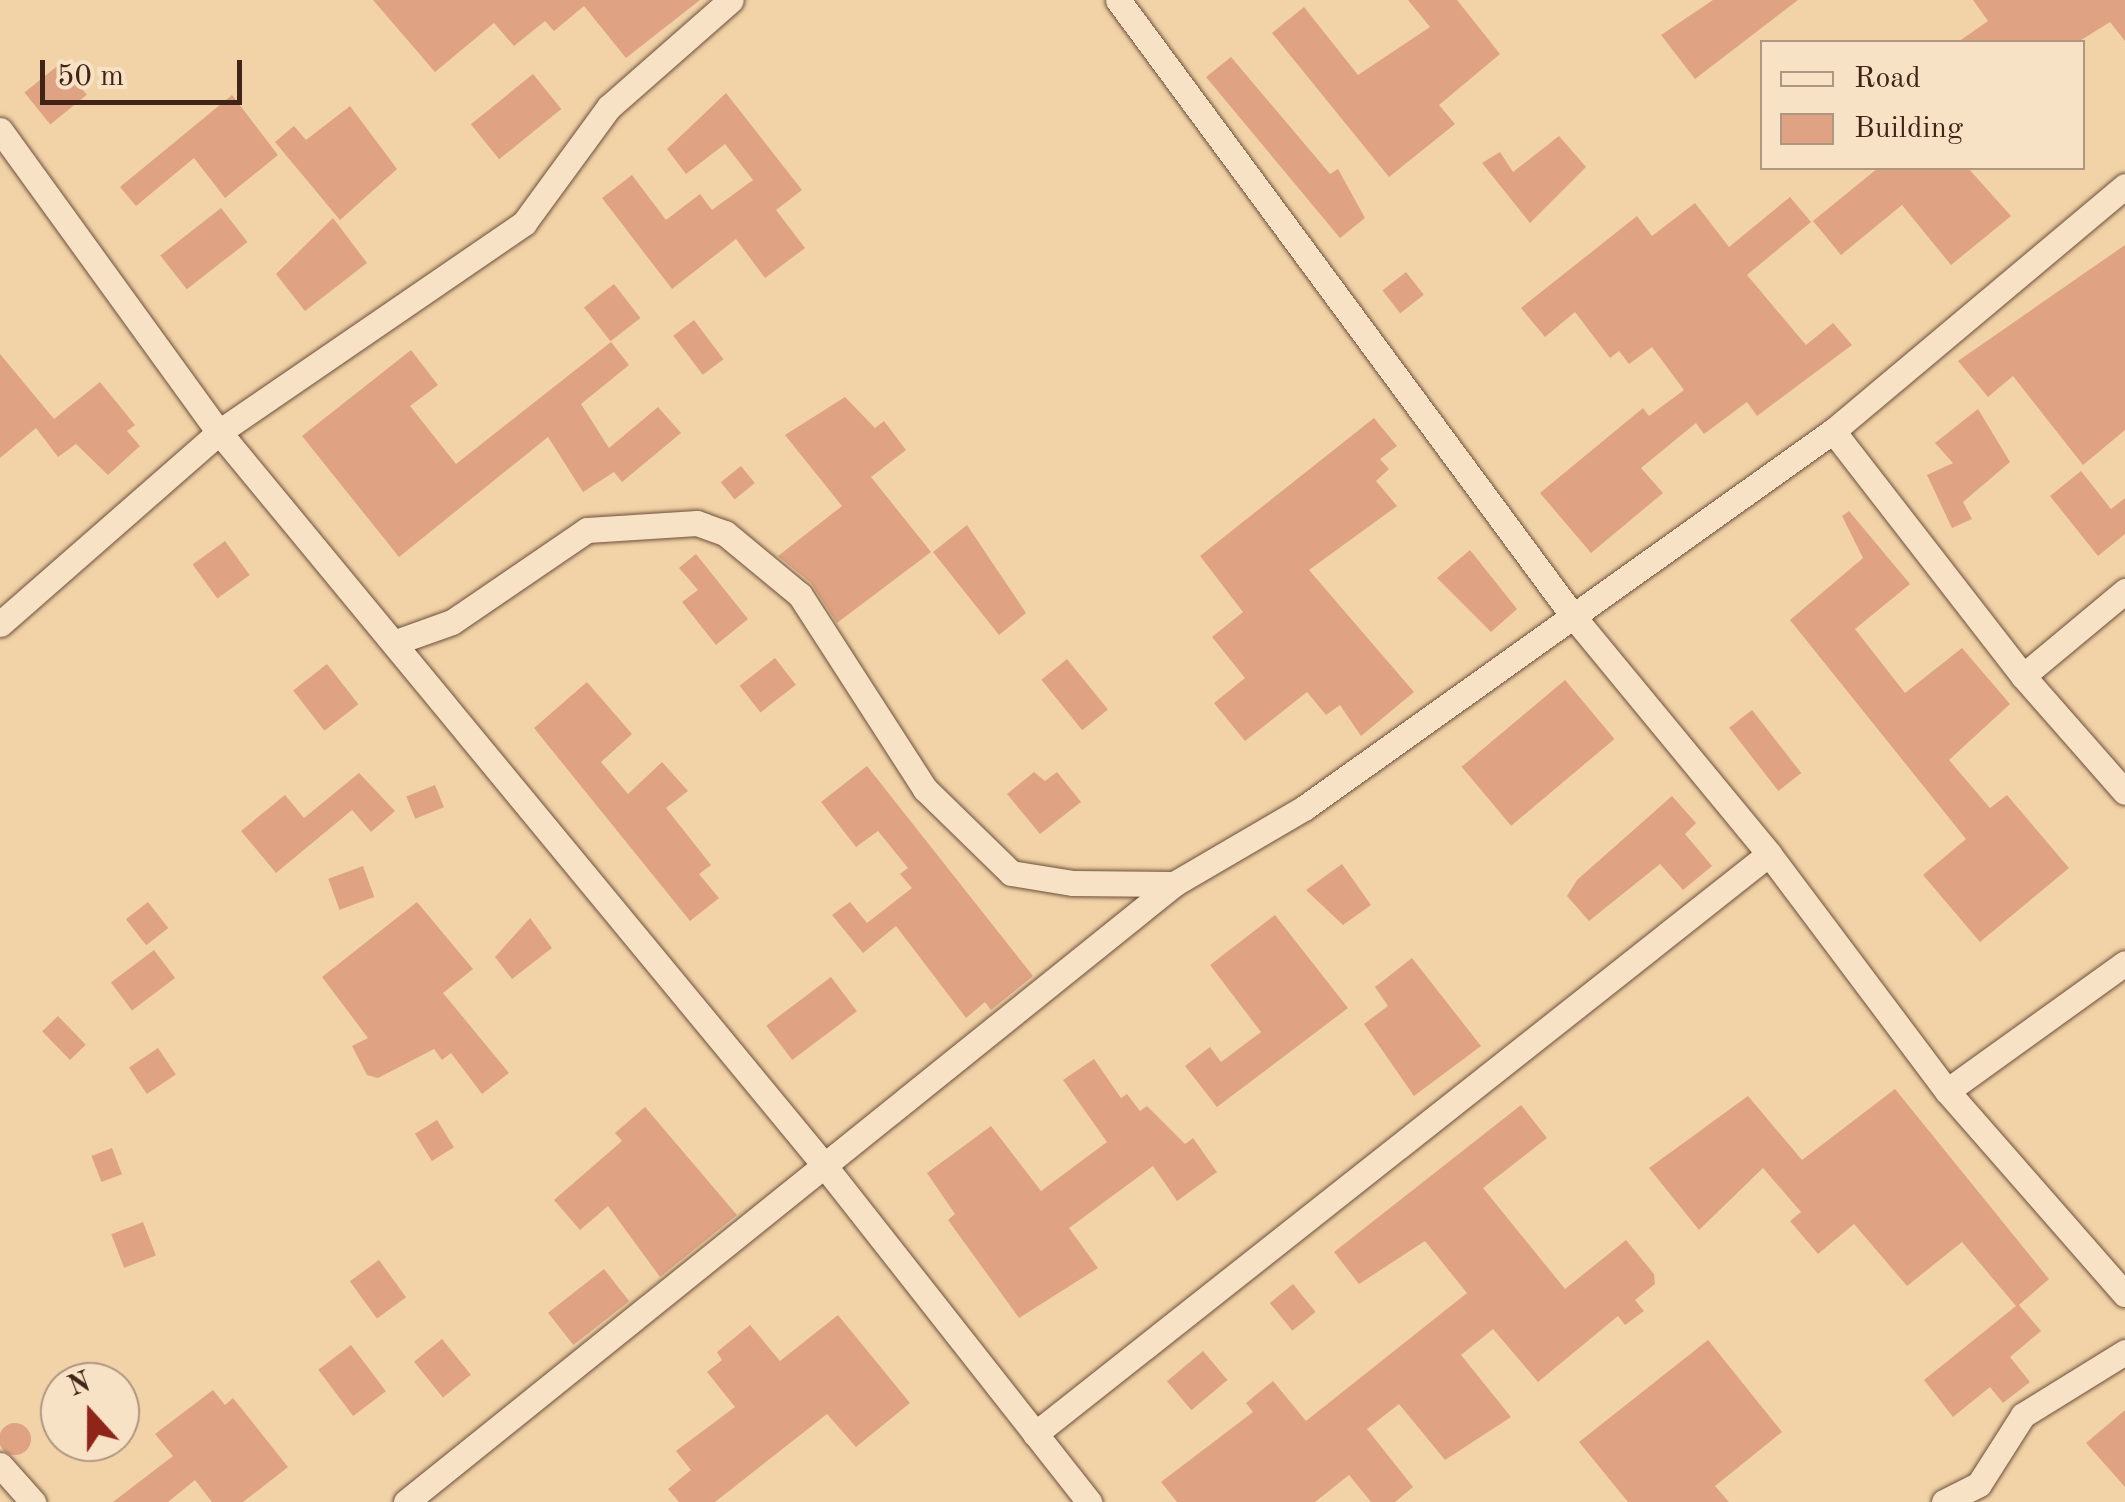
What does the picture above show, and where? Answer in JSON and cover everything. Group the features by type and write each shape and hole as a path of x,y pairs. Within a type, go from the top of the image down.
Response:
{"street":[{"path":"0,624 219,432 486,255 557,186 609,107 731,0"},
{"path":"1118,0 1573,616 1768,854 1946,1091 2125,1294"},
{"path":"0,130 219,432 396,642 824,1166 1089,1502"},
{"path":"406,1502 1174,884 1304,808 1832,431 2125,186"},
{"path":"1832,431 2023,676 2125,792"},
{"path":"396,642 452,622 587,530 697,524 725,533 800,595 924,789 1011,873 1073,883 1174,884"},
{"path":"2023,676 2125,592"},
{"path":"1035,1434 1768,854"},
{"path":"1946,1091 2125,963"},
{"path":"1944,1502 1979,1484 2023,1415 2125,1352"},
{"path":"0,1466 33,1502"}],"building":[{"path":"373,0 700,0 626,58 584,6 554,31 545,21 514,46 494,23 435,72"},
{"path":"1408,0 1457,0 1500,54 1439,105 1455,124 1389,177 1272,33 1304,7 1358,75 1430,27"},
{"path":"1713,0 1798,0 1695,79 1661,35"},
{"path":"1973,0 2125,0 2125,41 2110,22 2081,40 1961,40 1988,21"},
{"path":"1231,57 1330,174 1338,169 1365,218 1340,238 1206,77"},
{"path":"61,63 87,95 50,124 24,93"},
{"path":"533,74 561,109 499,159 471,124"},
{"path":"726,93 802,190 776,210 805,248 765,278 736,239 672,289 602,198 632,175 666,220 700,194 712,210 753,180 725,144 686,174 667,149"},
{"path":"232,95 278,155 225,198 194,158 136,206 120,187"},
{"path":"350,106 397,169 340,220 275,142 294,126 306,140"},
{"path":"1559,136 1586,167 1530,223 1482,163 1500,152 1513,172"},
{"path":"1876,170 1970,170 2011,216 1951,265 1902,205 1841,255 1813,221"},
{"path":"1790,197 1811,222 1747,275 1806,345 1833,323 1852,345 1757,416 1747,402 1704,434 1696,423 1641,468 1663,493 1591,553 1540,493 1643,408 1649,416 1684,390 1652,347 1629,364 1619,351 1610,358 1575,312 1545,337 1521,308 1637,216 1652,236 1695,203 1729,247"},
{"path":"221,208 247,242 187,289 160,255"},
{"path":"333,218 367,263 305,311 276,274"},
{"path":"2125,245 2125,430 2083,465 2013,376 1988,397 1958,361"},
{"path":"1406,272 1424,295 1400,313 1382,290"},
{"path":"614,284 640,318 611,341 584,307"},
{"path":"694,320 723,359 703,375 673,336"},
{"path":"611,342 629,365 581,404 609,448 658,407 681,433 622,482 614,472 583,492 548,437 399,557 302,436 411,350 438,385 410,406 456,464"},
{"path":"0,354 54,419 100,382 135,425 127,431 140,446 108,475 76,444 58,457 36,428 0,458"},
{"path":"845,397 875,428 884,421 906,450 871,477 931,552 837,623 811,583 778,556 842,506 785,435"},
{"path":"1978,409 2010,462 1963,502 1972,519 1952,528 1927,475 1953,463 1935,443"},
{"path":"1374,418 1397,446 1380,459 1389,469 1376,481 1397,506 1309,570 1414,692 1361,736 1340,705 1326,715 1307,692 1245,741 1214,703 1245,678 1212,637 1243,612 1200,556"},
{"path":"741,466 755,483 735,499 721,482"},
{"path":"2081,471 2111,509 2125,498 2125,534 2098,556 2050,496"},
{"path":"1849,511 1910,584 1855,629 1905,693 1962,648 2010,704 1949,760 1990,808 2007,795 2069,868 1980,942 1923,875 1966,839 1790,620 1863,558 1842,516"},
{"path":"967,525 1026,613 999,635 933,552"},
{"path":"225,541 250,575 217,598 193,565"},
{"path":"1470,550 1517,609 1491,632 1437,578"},
{"path":"696,554 748,619 716,645 682,602 698,590 679,568"},
{"path":"775,658 796,685 760,712 740,686"},
{"path":"1067,659 1108,710 1082,730 1041,680"},
{"path":"327,664 358,704 325,731 293,690"},
{"path":"1565,680 1614,739 1511,826 1462,767"},
{"path":"587,682 632,734 601,762 628,794 662,762 688,791 666,808 711,865 699,874 719,898 690,921 534,728"},
{"path":"1752,710 1801,773 1778,791 1729,728"},
{"path":"867,766 1033,976 991,1010 985,1002 966,1018 896,926 863,953 832,915 850,902 867,923 912,888 900,874 908,868 878,831 856,847 821,802"},
{"path":"1034,772 1045,781 1057,772 1081,802 1040,834 1007,794"},
{"path":"359,773 395,811 371,832 352,810 276,873 241,831 285,795 304,818"},
{"path":"435,785 444,807 415,819 406,797"},
{"path":"1672,796 1696,823 1685,834 1712,866 1683,890 1660,864 1589,921 1567,896 1577,880"},
{"path":"1342,864 1371,905 1343,925 1306,890"},
{"path":"363,866 374,897 340,910 328,879"},
{"path":"148,902 168,928 146,945 126,919"},
{"path":"417,902 473,969 443,993 509,1073 482,1094 451,1053 442,1060 434,1049 378,1078 367,1075 352,1046 368,1038 322,977"},
{"path":"1275,915 1348,1008 1217,1107 1185,1066 1210,1047 1221,1062 1261,1032 1210,965"},
{"path":"530,918 552,948 512,979 495,957"},
{"path":"154,950 175,978 132,1010 111,982"},
{"path":"1412,958 1481,1046 1414,1096 1364,1024 1388,1006 1375,987"},
{"path":"831,977 857,1011 792,1060 766,1026"},
{"path":"58,1016 86,1045 70,1060 42,1031"},
{"path":"158,1048 176,1075 147,1094 129,1068"},
{"path":"1094,1059 1121,1098 1127,1094 1140,1111 1147,1106 1185,1144 1193,1138 1217,1172 1177,1201 1153,1166 1069,1228 1098,1268 1019,1318 948,1220 955,1214 927,1173 991,1126 1041,1191 1107,1142 1063,1080"},
{"path":"1895,1089 2049,1279 2019,1305 2041,1331 2010,1357 2030,1382 2003,1403 1990,1387 1953,1417 1924,1380 2016,1306 1962,1242 1907,1286 1854,1224 1818,1254 1790,1221 1801,1212 1763,1168 1699,1230 1649,1168 1748,1096 1802,1160"},
{"path":"1521,1105 1547,1138 1483,1188 1565,1289 1626,1240 1654,1274 1655,1284 1635,1300 1644,1311 1625,1325 1618,1316 1538,1382 1493,1329 1461,1355 1511,1417 1445,1460 1399,1404 1367,1429 1413,1487 1395,1502 1371,1502 1349,1475 1315,1502 1177,1502 1161,1482 1253,1412 1246,1403 1273,1381 1306,1421 1467,1293 1425,1241 1359,1284 1334,1252"},
{"path":"645,1107 737,1215 660,1277 608,1206 580,1230 554,1200 622,1141 615,1133"},
{"path":"437,1120 454,1147 432,1161 415,1134"},
{"path":"112,1148 122,1174 101,1182 91,1156"},
{"path":"143,1222 156,1256 124,1268 111,1234"},
{"path":"379,1260 406,1297 377,1318 350,1281"},
{"path":"604,1269 629,1301 573,1345 548,1313"},
{"path":"1293,1284 1316,1312 1292,1331 1270,1303"},
{"path":"838,1315 910,1403 856,1447 827,1414 715,1502 679,1502 668,1489 691,1470 676,1451 735,1407 707,1372 722,1360 717,1352 750,1325 780,1361"},
{"path":"442,1339 471,1375 443,1397 414,1362"},
{"path":"1708,1340 1782,1432 1715,1486 1729,1502 1628,1502 1579,1442"},
{"path":"351,1345 386,1391 353,1416 318,1370"},
{"path":"1203,1351 1227,1380 1191,1410 1167,1381"},
{"path":"213,1390 225,1405 233,1398 288,1467 243,1502 212,1502 195,1480 168,1502 113,1502 173,1456 155,1434"},
{"path":"2125,1410 2125,1487 2086,1443"},
{"path":"15,1423 26,1428 31,1439 26,1450 15,1455 4,1450 -1,1439 4,1428"}]}
